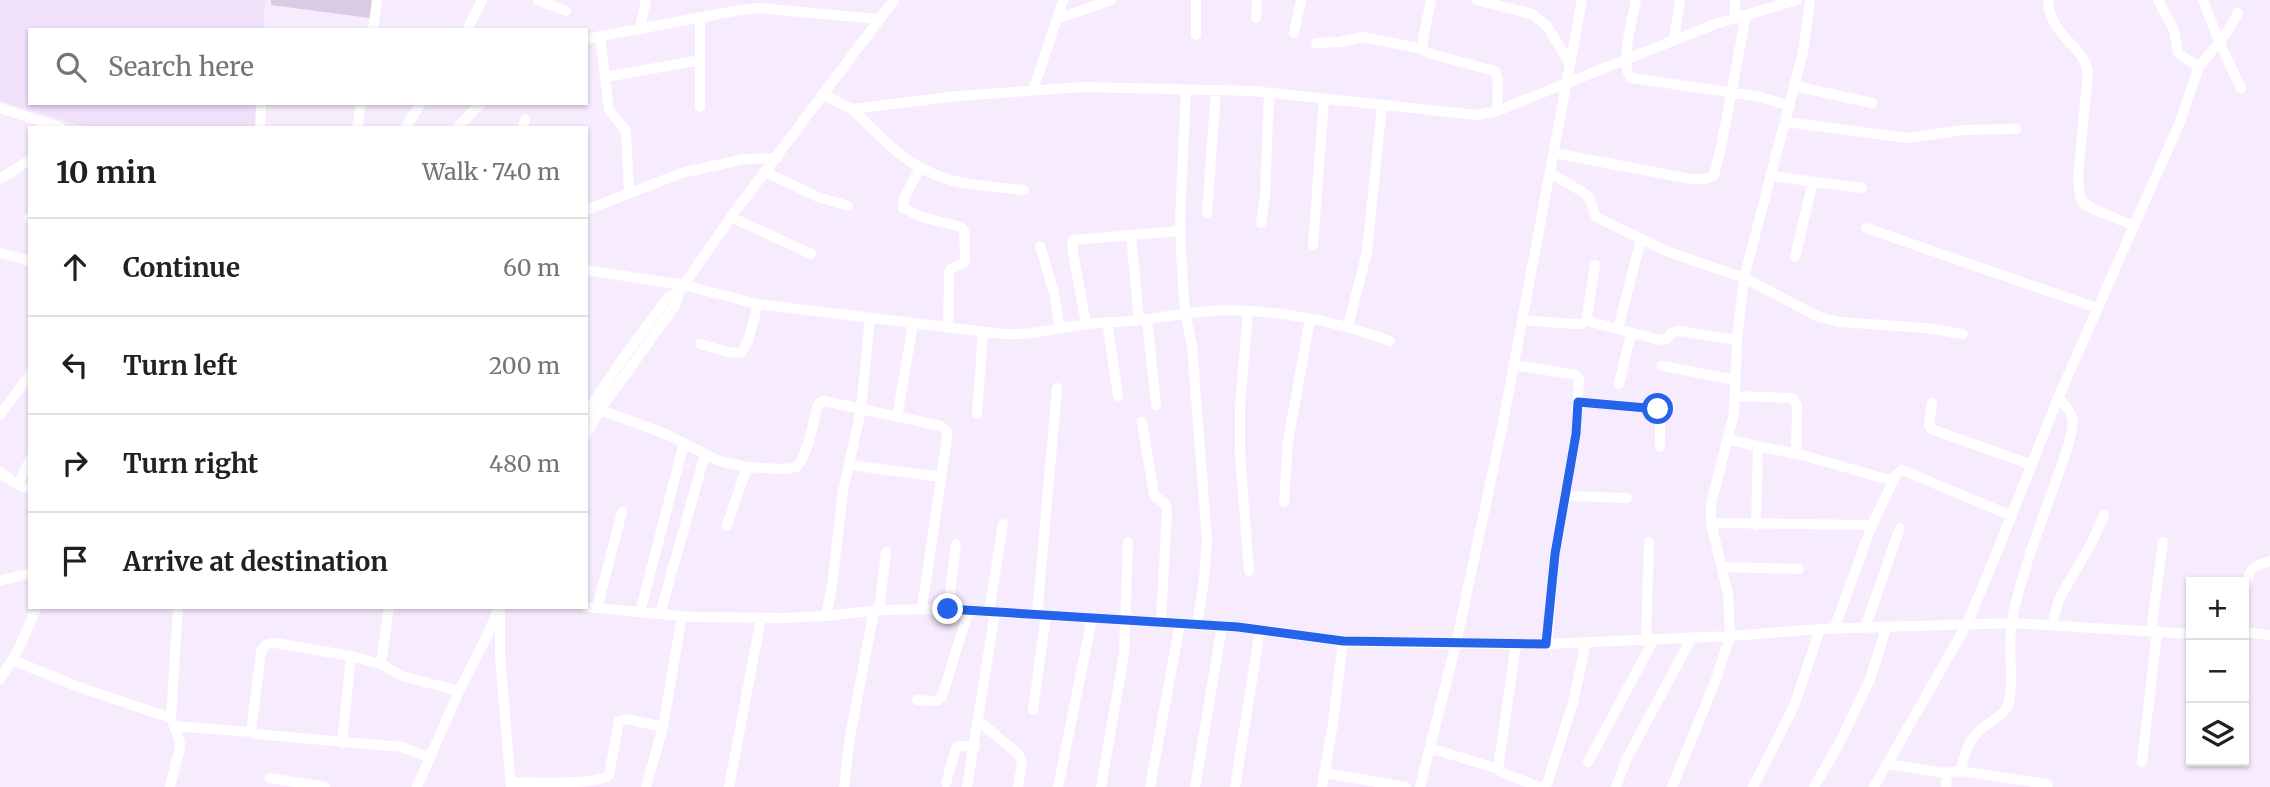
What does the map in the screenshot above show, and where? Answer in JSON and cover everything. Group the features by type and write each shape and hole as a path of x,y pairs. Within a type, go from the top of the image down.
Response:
{"street":[{"path":"373,28 377,0"},
{"path":"468,28 482,0"},
{"path":"538,0 566,11"},
{"path":"640,28 646,0"},
{"path":"588,431 676,304 681,288 731,217 894,0"},
{"path":"1032,90 1063,0"},
{"path":"1056,19 1111,0"},
{"path":"1196,0 1196,35"},
{"path":"1256,18 1258,0"},
{"path":"1294,33 1301,0"},
{"path":"1423,49 1431,0"},
{"path":"1476,0 1532,14 1547,26 1569,62"},
{"path":"1420,787 1455,644 1514,365 1582,0"},
{"path":"1636,0 1626,59 1626,71 1631,78 1756,96 1790,106"},
{"path":"1674,40 1681,0"},
{"path":"1554,153 1691,179 1709,179 1716,172 1732,93 1741,17 1735,0"},
{"path":"852,109 958,96 1082,87 1269,93 1477,115 1497,111 1766,5 1797,0"},
{"path":"1672,787 1717,677 1730,636 1728,594 1711,523 1711,504 1728,440 1736,396 1737,340 1744,278 1804,52 1810,0"},
{"path":"2049,0 2055,26 2083,57 2088,72 2078,177 2080,197 2093,209 2134,226"},
{"path":"2158,0 2174,30 2178,53 2199,67"},
{"path":"2203,0 2241,88"},
{"path":"588,39 774,5 878,19"},
{"path":"1874,787 1966,624 2058,398 2179,124 2199,67 2238,13"},
{"path":"700,17 700,107"},
{"path":"600,36 609,110 626,131 629,192"},
{"path":"1316,43 1368,37 1423,49 1428,53 1495,71 1498,79 1497,111"},
{"path":"606,77 700,60"},
{"path":"1795,86 1872,103"},
{"path":"1186,90 1180,231 1185,313 1192,346 1207,540 1197,624"},
{"path":"1207,213 1216,90"},
{"path":"1261,223 1265,197 1269,93"},
{"path":"822,94 852,109 894,149 920,168 970,184 1024,190"},
{"path":"1313,245 1324,99"},
{"path":"260,126 261,105"},
{"path":"357,126 361,105"},
{"path":"406,126 420,105"},
{"path":"459,126 479,105"},
{"path":"1348,326 1367,252 1382,105"},
{"path":"0,108 55,126"},
{"path":"1786,122 1908,138 1963,130 2016,129"},
{"path":"588,209 682,173 744,159 777,158"},
{"path":"0,179 28,161"},
{"path":"920,168 904,198 903,208 964,230 965,262 951,269 949,273 948,328"},
{"path":"765,172 818,197 848,206"},
{"path":"1550,173 1586,194 1596,216 1665,251 1744,278 1819,317 1963,334"},
{"path":"1770,176 1862,188"},
{"path":"1795,257 1813,181"},
{"path":"731,217 811,254"},
{"path":"1866,228 2097,308"},
{"path":"1086,324 1072,243 1078,239 1180,231"},
{"path":"1131,234 1156,405"},
{"path":"1618,329 1641,239"},
{"path":"1040,246 1054,293 1060,329"},
{"path":"0,253 28,261"},
{"path":"1588,320 1595,265"},
{"path":"588,270 758,304 983,332 1019,335 1086,324 1185,313 1248,311 1348,326 1390,341"},
{"path":"588,411 668,297 681,288"},
{"path":"700,344 741,353 748,341 758,304"},
{"path":"1248,311 1240,405 1240,454 1249,571"},
{"path":"826,616 843,491 861,410 870,318"},
{"path":"1284,502 1288,440 1310,319"},
{"path":"1522,320 1574,324 1588,320"},
{"path":"1588,320 1660,341 1667,339 1671,332 1678,331 1737,340"},
{"path":"1107,323 1118,396"},
{"path":"897,417 912,324"},
{"path":"977,414 983,332"},
{"path":"1619,384 1631,333"},
{"path":"1514,365 1576,375 1579,379 1576,434 1555,554 1546,644"},
{"path":"1662,366 1736,380"},
{"path":"0,415 28,377"},
{"path":"1033,710 1057,388"},
{"path":"1736,396 1793,398 1797,406 1796,454"},
{"path":"1960,771 1968,745 1978,732 2008,706 2012,623 2026,565 2073,429 2071,410 2058,398"},
{"path":"601,410 668,435 719,461 747,467 797,467 806,450 819,403 824,401 946,429 947,438 922,608"},
{"path":"1578,402 1658,409 1660,447"},
{"path":"1933,403 1929,425 1934,431 2032,465"},
{"path":"1142,422 1151,487 1154,495 1166,505 1167,510 1161,622"},
{"path":"1728,440 1796,454 1893,481"},
{"path":"640,612 684,443"},
{"path":"1756,524 1758,446"},
{"path":"660,614 705,454"},
{"path":"18,485 28,463"},
{"path":"849,465 941,477"},
{"path":"727,526 747,467"},
{"path":"1834,629 1872,525 1893,481 1902,470 2012,516"},
{"path":"0,472 18,485 28,488"},
{"path":"1566,496 1627,498"},
{"path":"622,512 592,608 682,616 761,618 826,616 876,610 948,609 1222,626 1343,641 1455,644 1546,644 1730,636 1819,629 2012,623 2186,634"},
{"path":"2052,625 2059,599 2091,544 2104,515"},
{"path":"1711,523 1872,525"},
{"path":"967,787 979,721 1003,524"},
{"path":"1865,628 1900,528"},
{"path":"1101,787 1124,654 1128,542"},
{"path":"1588,762 1650,639 1649,542"},
{"path":"2143,762 2163,542"},
{"path":"948,609 956,544"},
{"path":"844,787 850,737 886,552"},
{"path":"2249,577 2255,565 2270,561"},
{"path":"1722,567 1799,569"},
{"path":"0,580 10,580 28,574"},
{"path":"0,679 36,609"},
{"path":"170,787 180,748 172,722 178,609"},
{"path":"381,664 390,609"},
{"path":"417,787 499,609"},
{"path":"500,609 500,645 511,785 572,785 607,778 619,721 627,719 663,727"},
{"path":"917,700 937,701 942,696 969,610"},
{"path":"646,787 663,727 682,616"},
{"path":"729,787 761,618"},
{"path":"1058,787 1092,618"},
{"path":"1150,787 1180,623"},
{"path":"1195,787 1222,626"},
{"path":"1814,787 1840,742 1870,679 1887,626"},
{"path":"1753,787 1794,706 1819,629"},
{"path":"1235,787 1261,631"},
{"path":"2249,633 2270,635"},
{"path":"1616,787 1626,760 1692,637"},
{"path":"1322,787 1343,641"},
{"path":"1546,787 1573,702 1586,642"},
{"path":"251,732 259,665 263,646 268,643 351,656 381,664 402,676 459,691"},
{"path":"1498,769 1516,644"},
{"path":"342,743 351,656"},
{"path":"6,665 79,687 172,722 255,734 401,747 430,758"},
{"path":"979,721 1019,755 1022,763 1018,787"},
{"path":"946,783 956,748 975,747"},
{"path":"1430,748 1498,769 1539,787"},
{"path":"1888,764 2048,784"},
{"path":"1944,772 1947,776 1946,787"},
{"path":"1324,773 1406,787"},
{"path":"270,778 325,787"}],"shaded area":[{"path":"0,0 265,0 263,28 28,28 28,105 258,105 256,126 81,126 0,101"},
{"path":"271,0 373,0 370,18 271,5"}],"route":[{"path":"948,609 1238,627 1343,641 1546,644 1555,554 1576,434 1578,402 1658,409"}]}
